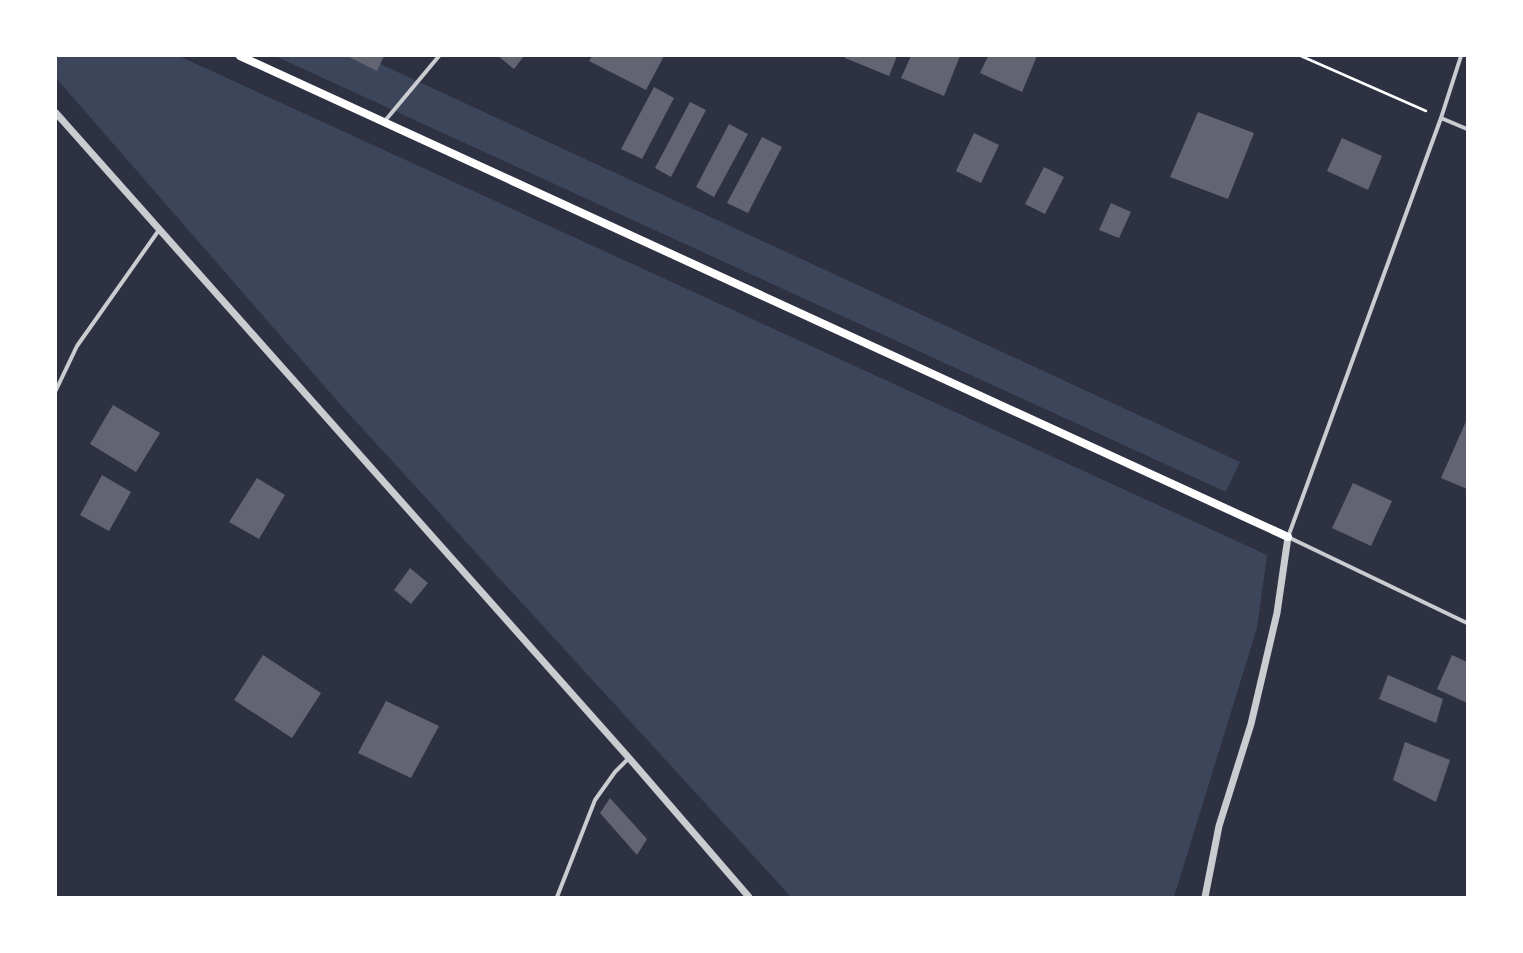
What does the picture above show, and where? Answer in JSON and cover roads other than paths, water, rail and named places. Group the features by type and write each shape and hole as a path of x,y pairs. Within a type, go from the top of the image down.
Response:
{"main road":[{"path":"240,56 1288,537"}],"street":[{"path":"384,122 439,56"},
{"path":"1205,897 1219,826 1251,724 1277,613 1288,537 1441,118 1461,56"},
{"path":"56,113 629,758 749,897"},
{"path":"1441,118 1467,129"},
{"path":"56,390 77,346 159,230"},
{"path":"1288,537 1467,623"},
{"path":"557,897 595,800 615,772 629,758"}]}
